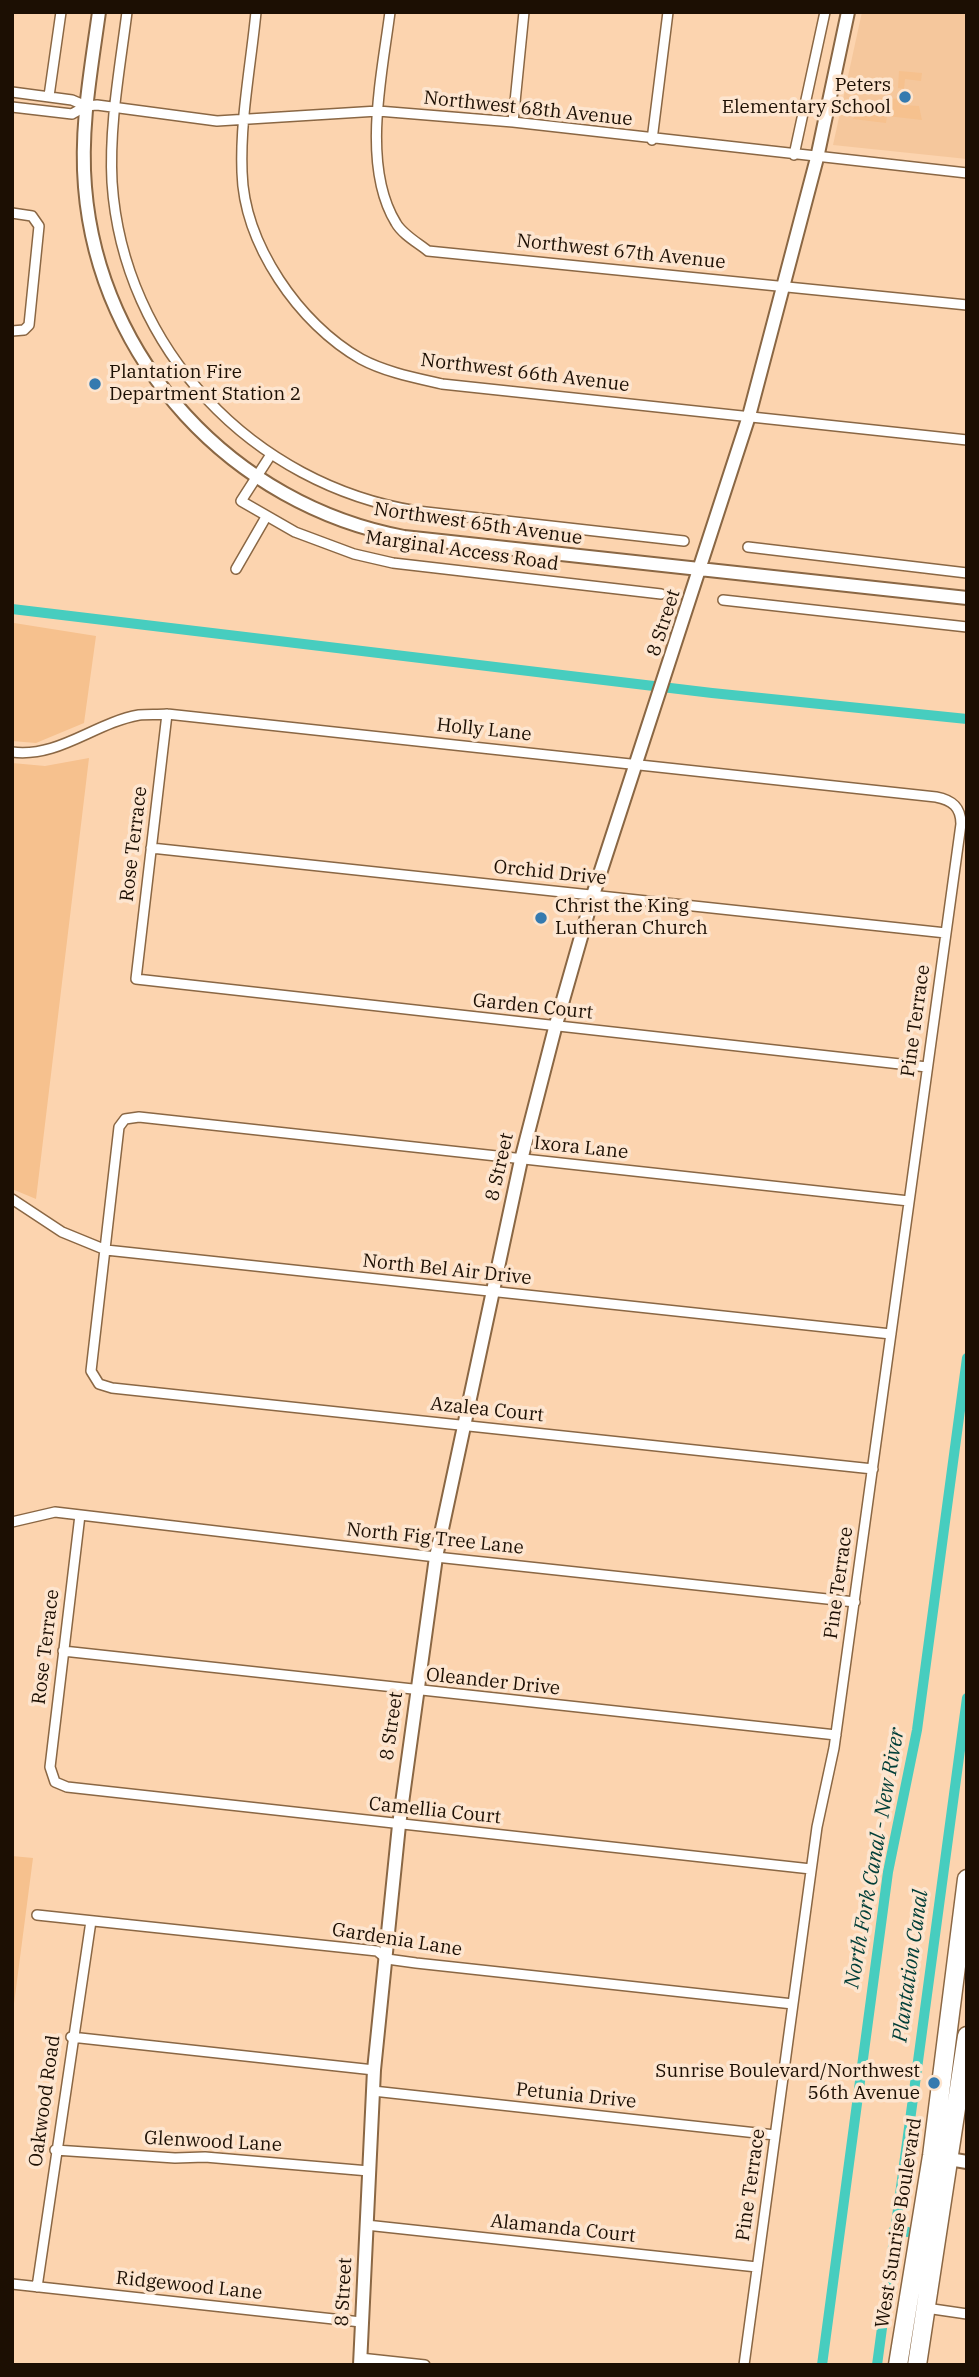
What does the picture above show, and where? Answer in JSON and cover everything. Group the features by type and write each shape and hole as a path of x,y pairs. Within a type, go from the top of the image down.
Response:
{"highway":[{"name":"West Sunrise Boulevard","path":"898,2365 906,2313 950,2159 967,1879"},
{"name":"West Sunrise Boulevard","path":"917,2365 967,2036"},
{"path":"888,2365 890,2352 906,2313"}],"street":[{"path":"49,96 61,12"},
{"name":"Northwest 65th Avenue","path":"99,12 86,106 84,164 88,211 99,263 123,324 155,381 180,412 211,442 256,476 318,512 380,533 967,598"},
{"name":"Marginal Access Road","path":"127,12 115,107 112,170 118,230 148,315 173,359 198,391 270,456 336,489 396,508 684,541"},
{"name":"Northwest 66th Avenue","path":"256,12 244,122 242,174 252,222 277,277 300,309 327,336 363,360 406,376 442,384 967,440"},
{"name":"Northwest 67th Avenue","path":"390,12 378,111 378,164 384,198 397,226 428,251 967,305"},
{"path":"513,122 524,12"},
{"path":"652,140 668,12"},
{"path":"794,155 825,12"},
{"name":"8 Street","path":"360,2361 374,2070 387,1959 398,1825 436,1557 463,1425 521,1160 555,1028 593,895 702,570 750,416 817,158 848,12"},
{"name":"Northwest 68th Avenue","path":"12,92 72,100 86,106 115,107 217,121 244,122 378,111 513,122 652,140 967,173"},
{"name":"Northwest 68th Avenue","path":"12,107 72,114 86,106"},
{"path":"12,213 37,220 39,232 29,325 24,330 12,331"},
{"name":"Marginal Access Road","path":"270,456 241,501 266,517 323,543 393,563 661,594"},
{"path":"236,569 266,517"},
{"path":"748,547 967,573"},
{"path":"723,600 967,627"},
{"name":"Holly Lane","path":"12,752 29,754 54,749 127,719 167,714 936,797 956,806"},
{"name":"Rose Terrace","path":"136,979 167,714"},
{"name":"Pine Terrace","path":"744,2365 811,1869 836,1735 855,1602 961,824 956,806"},
{"name":"Orchid Drive","path":"151,848 946,933"},
{"name":"Garden Court","path":"136,979 555,1028 927,1067"},
{"name":"Ixora Lane","path":"106,1250 119,1127 125,1119 139,1117 909,1201"},
{"name":"North Bel Air Drive","path":"12,1199 62,1232 106,1250 891,1334"},
{"name":"Azalea Court","path":"106,1250 91,1371 99,1384 112,1388 873,1468"},
{"name":"North Fig Tree Lane","path":"12,1522 55,1512 436,1557 855,1602"},
{"name":"Rose Terrace","path":"55,1782 50,1767 80,1515"},
{"name":"Oleander Drive","path":"63,1651 836,1735"},
{"name":"Camellia Court","path":"55,1782 67,1787 811,1869"},
{"name":"Gardenia Lane","path":"37,1915 377,1951 387,1959 793,2004"},
{"name":"Oakwood Road","path":"37,2287 71,2037 91,1921"},
{"path":"71,2037 374,2070"},
{"name":"Petunia Drive","path":"373,2091 775,2135"},
{"name":"Glenwood Lane","path":"55,2150 175,2158 205,2157 369,2171"},
{"name":"Alamanda Court","path":"366,2225 757,2267"},
{"name":"Ridgewood Lane","path":"12,2284 361,2322"},
{"path":"926,2308 967,2314"},
{"path":"360,2361 425,2365"}],"shaded area":[{"name":"Peters Elementary School","path":"862,12 967,12 967,159 833,145"},
{"path":"899,71 922,73 921,81 905,79 904,89 898,88"},
{"path":"882,98 903,99 902,105 919,106 922,120 887,116 886,123 853,119 861,107"},
{"path":"14,623 96,636 84,723 36,743 12,741"},
{"path":"89,758 36,1199 12,1189 12,763 45,766"},
{"path":"12,1856 33,1858 12,2019"}],"waterway":[{"path":"12,609 712,693 967,719"},
{"name":"North Fork Canal - New River","path":"822,2365 888,1872 917,1730 967,1358"},
{"name":"Plantation Canal","path":"877,2365 967,1698"},
{"path":"894,2230 908,2232"}],"place":[{"name":"Peters Elementary School","path":"905,97"},
{"name":"Plantation Fire Department Station 2","path":"95,384"},
{"name":"Christ the King Lutheran Church","path":"541,918"},
{"name":"Sunrise Boulevard/Northwest 56th Avenue","path":"934,2083"}]}
